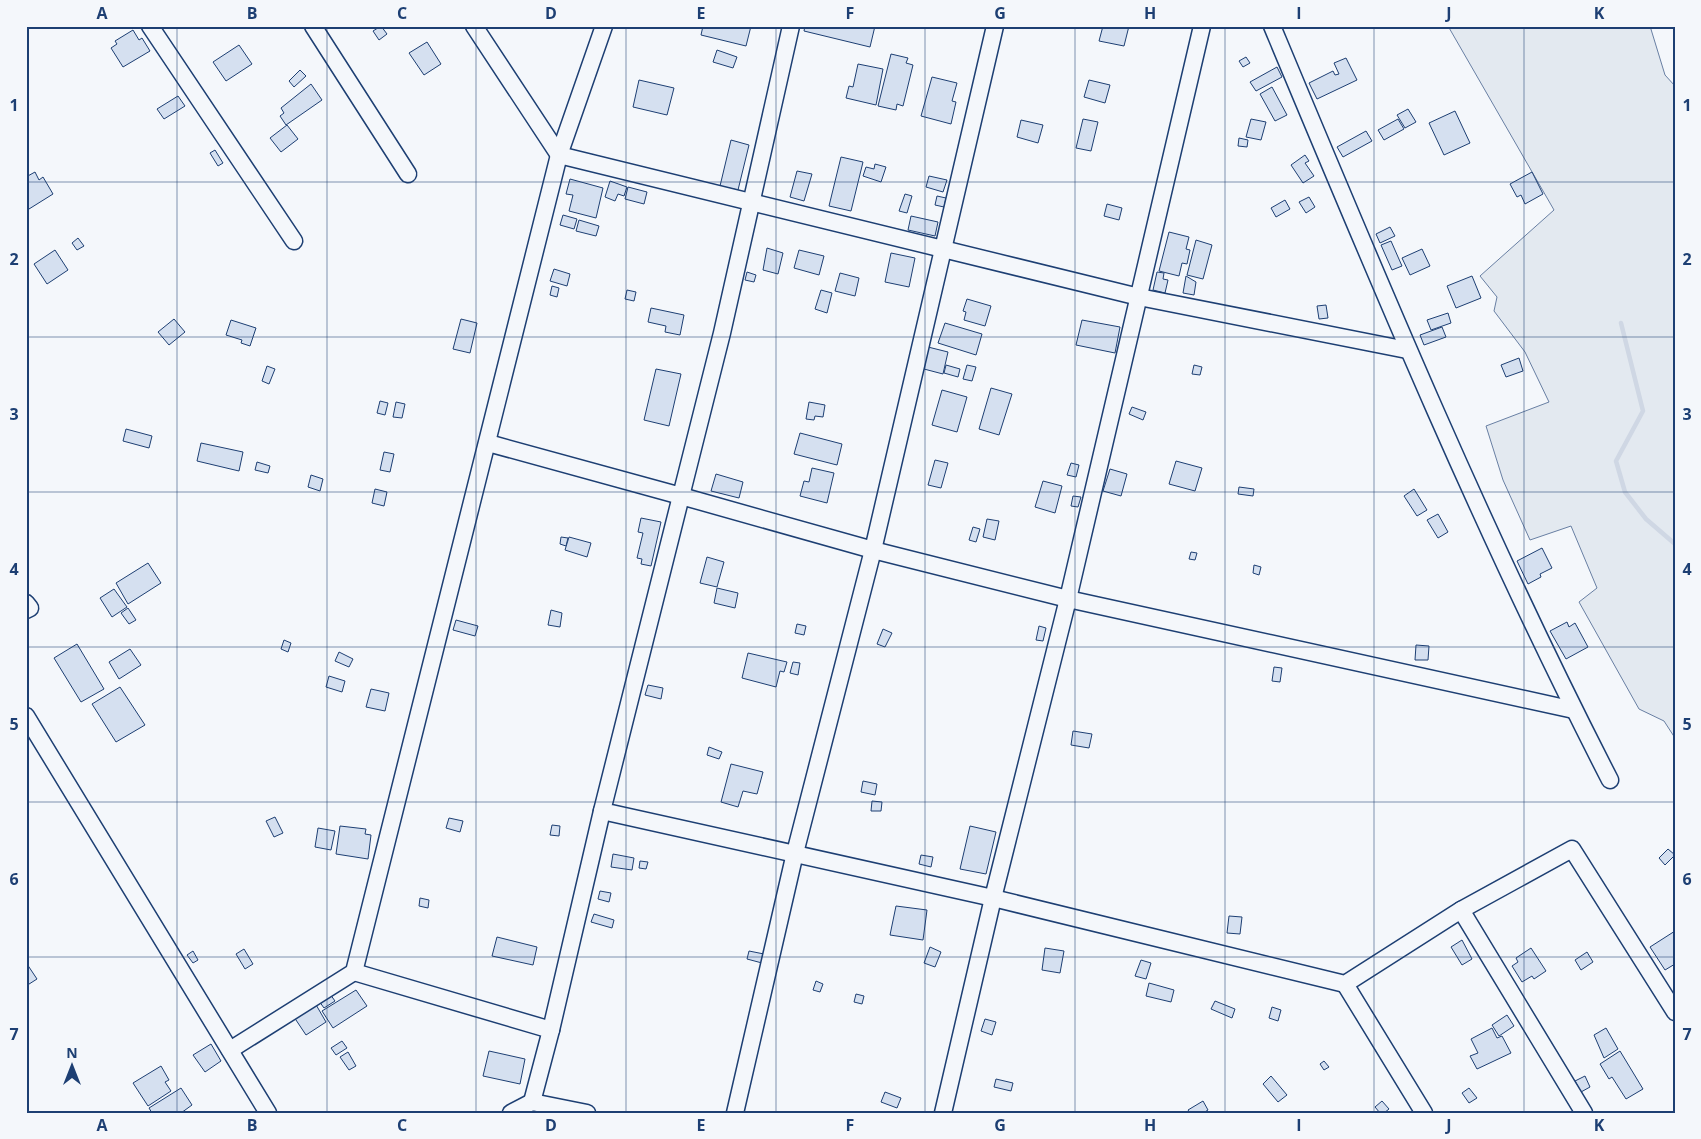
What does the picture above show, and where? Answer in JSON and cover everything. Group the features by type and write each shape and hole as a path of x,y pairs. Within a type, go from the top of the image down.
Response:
{"street":[{"path":"150,26 294,241"},
{"path":"314,26 408,174"},
{"path":"474,26 559,156 752,201 942,250 1139,297 1407,350"},
{"path":"230,1050 354,972 559,156 604,26"},
{"path":"532,1102 551,1030 602,811 722,333 791,26"},
{"path":"736,1113 795,853 873,550 995,26"},
{"path":"943,1113 993,898 1068,599 1202,26"},
{"path":"1272,26 1407,350 1574,710 1610,780"},
{"path":"488,443 873,550 1068,599 1574,710"},
{"path":"26,603 30,608 26,610"},
{"path":"26,716 268,1113"},
{"path":"602,811 993,898 1345,984 1424,1113"},
{"path":"1345,984 1461,910 1572,849 1675,1012"},
{"path":"1461,910 1584,1113"},
{"path":"354,972 551,1030"},
{"path":"511,1113 532,1102 587,1113"}],"shaded area":[{"path":"1448,26 1650,26 1665,75 1675,86 1675,738 1664,721 1639,709 1579,602 1597,588 1571,526 1530,540 1503,480 1486,426 1549,402 1525,352 1494,311 1497,297 1480,276 1554,210"}],"building":[{"path":"381,26 387,34 379,40 373,31"},
{"path":"703,26 751,26 746,46 701,35"},
{"path":"805,26 875,26 870,47 804,31"},
{"path":"1103,26 1129,26 1124,46 1099,41"},
{"path":"133,30 139,40 142,38 150,51 123,67 111,48 117,44 115,41"},
{"path":"427,42 441,64 424,75 409,53"},
{"path":"239,45 252,64 226,81 213,62"},
{"path":"717,50 737,57 733,68 713,62"},
{"path":"891,54 908,58 906,63 913,65 903,106 897,104 896,110 878,106"},
{"path":"1246,57 1250,63 1243,67 1239,61"},
{"path":"1346,58 1357,80 1317,99 1309,83 1333,71 1335,75 1339,74 1334,63"},
{"path":"858,64 883,69 876,105 846,98 849,86 853,87"},
{"path":"1277,67 1282,77 1256,91 1250,82"},
{"path":"300,70 306,76 294,87 289,81"},
{"path":"932,77 957,83 952,101 956,102 951,124 921,116"},
{"path":"639,80 674,88 667,115 633,107"},
{"path":"1089,80 1110,85 1105,103 1084,97"},
{"path":"311,84 322,100 286,125 280,116 284,113 281,108"},
{"path":"1272,87 1287,115 1275,121 1260,94"},
{"path":"178,96 185,106 164,119 157,109"},
{"path":"1408,109 1416,122 1405,128 1397,115"},
{"path":"1455,111 1470,143 1444,155 1429,123"},
{"path":"1083,119 1098,122 1091,151 1076,148"},
{"path":"1251,119 1266,122 1261,140 1246,137"},
{"path":"1398,119 1404,129 1384,140 1378,130"},
{"path":"1021,120 1043,125 1038,143 1017,137"},
{"path":"287,125 298,139 281,152 270,138"},
{"path":"1366,131 1372,141 1343,157 1337,147"},
{"path":"1239,138 1248,140 1247,147 1238,146"},
{"path":"731,140 749,145 738,190 720,186"},
{"path":"215,150 223,163 218,166 210,153"},
{"path":"1305,155 1309,161 1305,163 1314,176 1303,183 1291,165"},
{"path":"841,157 863,162 851,211 829,206"},
{"path":"875,164 886,167 881,182 863,176 866,167 874,169"},
{"path":"797,171 812,174 804,201 790,197"},
{"path":"35,172 39,180 43,177 53,194 29,209 26,205 26,177"},
{"path":"1532,172 1543,194 1525,204 1521,195 1517,197 1510,184"},
{"path":"929,176 947,180 943,192 926,187"},
{"path":"570,179 603,188 596,218 569,211 573,195 566,194"},
{"path":"610,181 627,187 624,196 618,194 615,201 605,197"},
{"path":"628,187 647,192 644,204 625,199"},
{"path":"905,194 912,196 907,213 899,211"},
{"path":"937,196 946,198 944,207 935,205"},
{"path":"1309,197 1315,207 1306,213 1299,202"},
{"path":"1285,200 1290,209 1276,217 1271,208"},
{"path":"1107,204 1122,208 1119,220 1104,216"},
{"path":"563,215 577,219 574,229 560,225"},
{"path":"911,216 938,222 935,236 908,230"},
{"path":"579,220 599,226 596,236 576,231"},
{"path":"1390,227 1395,236 1380,243 1376,234"},
{"path":"1169,232 1189,237 1186,249 1190,250 1187,264 1182,263 1179,276 1159,271"},
{"path":"78,238 84,246 77,250 72,243"},
{"path":"1196,240 1212,245 1203,279 1187,275"},
{"path":"1391,241 1402,266 1392,270 1381,245"},
{"path":"767,248 783,253 778,274 763,270"},
{"path":"1422,249 1430,266 1410,275 1402,258"},
{"path":"55,250 68,270 47,284 34,264"},
{"path":"799,250 824,256 819,275 794,268"},
{"path":"891,253 915,258 909,287 885,282"},
{"path":"554,269 570,274 567,286 550,281"},
{"path":"747,272 756,275 754,282 745,280"},
{"path":"1157,272 1164,273 1163,279 1168,280 1165,293 1153,290"},
{"path":"840,273 859,278 855,296 835,291"},
{"path":"1186,276 1196,282 1194,295 1183,293"},
{"path":"1472,276 1481,298 1456,308 1447,286"},
{"path":"552,286 559,288 557,297 550,295"},
{"path":"627,290 636,292 634,301 625,299"},
{"path":"821,290 832,293 827,313 815,309"},
{"path":"967,299 991,306 985,326 964,320 966,312 963,311"},
{"path":"1326,305 1328,318 1319,319 1317,306"},
{"path":"651,308 684,315 680,335 665,332 666,326 648,322"},
{"path":"1448,313 1451,323 1431,330 1427,320"},
{"path":"174,319 185,332 169,345 158,332"},
{"path":"461,319 477,323 470,353 453,349"},
{"path":"231,320 256,328 250,346 241,343 242,340 226,335"},
{"path":"1082,320 1120,327 1115,353 1076,345"},
{"path":"945,323 982,334 976,355 938,343"},
{"path":"1442,327 1446,337 1424,345 1420,335"},
{"path":"928,347 948,352 943,374 924,369"},
{"path":"1519,358 1523,371 1506,377 1501,365"},
{"path":"946,365 960,369 958,377 944,373"},
{"path":"967,365 976,367 972,381 963,379"},
{"path":"1194,365 1202,367 1200,375 1192,374"},
{"path":"267,366 275,369 269,384 262,381"},
{"path":"656,369 681,374 669,426 644,420"},
{"path":"991,388 1012,394 999,435 979,429"},
{"path":"942,390 967,397 957,432 932,425"},
{"path":"380,401 388,403 385,415 377,413"},
{"path":"396,402 405,404 402,418 393,417"},
{"path":"809,402 825,405 823,417 815,416 814,420 806,419"},
{"path":"1132,407 1146,412 1143,420 1129,414"},
{"path":"126,429 152,436 149,448 123,441"},
{"path":"800,433 842,444 837,465 794,454"},
{"path":"201,443 243,452 239,471 197,461"},
{"path":"384,452 394,454 390,472 380,470"},
{"path":"935,460 948,463 941,488 928,485"},
{"path":"1176,461 1202,468 1195,491 1169,484"},
{"path":"257,462 270,466 268,473 255,470"},
{"path":"1071,463 1079,465 1076,477 1067,475"},
{"path":"812,468 834,473 827,503 800,496 804,481 809,482"},
{"path":"1110,469 1127,474 1121,496 1103,491"},
{"path":"716,474 743,482 739,498 711,491"},
{"path":"311,475 323,479 320,491 308,487"},
{"path":"1043,481 1062,486 1055,513 1035,507"},
{"path":"1239,487 1254,489 1253,496 1238,494"},
{"path":"375,489 387,492 384,506 372,503"},
{"path":"1414,489 1427,510 1417,516 1404,496"},
{"path":"1073,496 1081,497 1078,507 1071,506"},
{"path":"1438,514 1448,532 1438,538 1427,520"},
{"path":"641,518 661,522 651,566 641,564 642,559 637,558 643,533 638,532"},
{"path":"987,519 999,521 995,540 983,537"},
{"path":"973,527 980,529 976,542 969,540"},
{"path":"561,537 568,538 566,546 560,544"},
{"path":"569,537 591,543 587,557 565,550"},
{"path":"1542,548 1552,568 1540,574 1541,577 1528,584 1517,561"},
{"path":"1191,552 1197,553 1195,560 1189,559"},
{"path":"707,557 724,562 717,587 700,583"},
{"path":"148,563 161,583 128,604 116,583"},
{"path":"1254,565 1261,567 1259,575 1253,573"},
{"path":"717,588 738,593 735,608 714,603"},
{"path":"114,589 127,607 112,617 100,598"},
{"path":"128,608 136,620 129,624 121,613"},
{"path":"551,610 562,613 560,627 548,625"},
{"path":"456,620 478,626 475,636 453,630"},
{"path":"1567,622 1569,627 1575,623 1588,647 1566,659 1550,631"},
{"path":"797,624 806,626 804,635 795,633"},
{"path":"1039,626 1046,628 1043,641 1036,640"},
{"path":"883,629 892,633 885,647 877,644"},
{"path":"284,640 291,643 288,652 281,649"},
{"path":"77,644 104,689 81,702 54,658"},
{"path":"1416,645 1429,646 1428,660 1415,660"},
{"path":"130,649 141,665 119,679 109,662"},
{"path":"339,652 353,659 349,667 335,661"},
{"path":"748,653 787,662 784,672 780,671 776,687 742,678"},
{"path":"793,662 800,663 798,675 790,673"},
{"path":"1274,667 1282,668 1280,682 1272,681"},
{"path":"329,676 345,681 342,692 326,687"},
{"path":"648,685 663,688 661,699 645,695"},
{"path":"120,687 145,725 116,742 92,704"},
{"path":"371,689 389,693 385,711 366,707"},
{"path":"1073,731 1092,734 1089,748 1071,745"},
{"path":"709,747 722,752 719,759 707,755"},
{"path":"731,764 763,772 757,794 743,791 738,807 721,802"},
{"path":"863,781 877,784 875,795 861,792"},
{"path":"872,801 882,802 881,811 871,811"},
{"path":"275,817 283,833 274,837 266,821"},
{"path":"449,818 463,821 460,832 446,828"},
{"path":"552,825 560,826 559,836 550,835"},
{"path":"340,826 366,829 365,834 371,835 368,859 336,854"},
{"path":"970,826 996,832 986,874 960,869"},
{"path":"318,828 335,831 331,850 315,847"},
{"path":"1668,849 1675,855 1665,865 1659,858"},
{"path":"613,854 634,858 632,870 611,867"},
{"path":"921,855 933,857 931,867 919,864"},
{"path":"640,861 648,862 646,869 639,868"},
{"path":"600,891 611,893 609,902 598,899"},
{"path":"420,898 429,900 428,908 419,906"},
{"path":"896,906 927,910 923,940 890,935"},
{"path":"594,914 614,920 612,928 591,922"},
{"path":"1229,916 1242,917 1240,934 1227,933"},
{"path":"1675,931 1675,964 1665,970 1650,947"},
{"path":"497,937 537,947 533,965 492,956"},
{"path":"1462,940 1472,959 1462,965 1451,947"},
{"path":"930,947 941,952 935,967 924,963"},
{"path":"1045,948 1064,951 1060,973 1042,970"},
{"path":"1531,948 1546,971 1534,979 1532,976 1522,982 1512,966 1518,962 1516,958"},
{"path":"244,949 253,964 245,969 236,954"},
{"path":"193,951 198,960 193,963 187,955"},
{"path":"749,951 764,954 762,963 747,959"},
{"path":"1587,952 1593,962 1581,970 1575,960"},
{"path":"1141,960 1151,963 1146,979 1135,976"},
{"path":"26,965 37,979 26,986"},
{"path":"816,981 823,984 820,992 813,990"},
{"path":"1149,983 1174,990 1171,1002 1146,996"},
{"path":"356,990 367,1006 333,1028 322,1011"},
{"path":"330,994 335,1001 324,1008 319,1001"},
{"path":"856,994 864,996 862,1004 854,1002"},
{"path":"1215,1001 1235,1009 1232,1018 1211,1009"},
{"path":"315,1003 326,1022 306,1035 294,1017"},
{"path":"1272,1007 1281,1010 1278,1021 1269,1018"},
{"path":"1507,1015 1514,1026 1499,1036 1492,1025"},
{"path":"985,1019 996,1022 992,1035 981,1031"},
{"path":"1492,1028 1497,1038 1502,1036 1511,1053 1477,1069 1470,1056 1478,1053 1471,1039"},
{"path":"1606,1028 1618,1049 1604,1058 1594,1035"},
{"path":"342,1041 347,1048 336,1055 331,1048"},
{"path":"211,1044 221,1061 205,1072 193,1055"},
{"path":"489,1051 525,1059 520,1084 483,1076"},
{"path":"1620,1051 1643,1089 1626,1099 1612,1077 1609,1079 1600,1064"},
{"path":"348,1052 356,1066 349,1070 340,1057"},
{"path":"1324,1061 1329,1067 1324,1070 1320,1064"},
{"path":"161,1066 169,1080 165,1082 171,1091 148,1106 133,1083"},
{"path":"1271,1076 1287,1095 1278,1102 1263,1084"},
{"path":"1585,1076 1590,1087 1581,1092 1575,1081"},
{"path":"996,1079 1013,1083 1011,1091 994,1087"},
{"path":"181,1088 192,1105 181,1113 152,1113 149,1108"},
{"path":"1469,1088 1477,1098 1469,1103 1462,1093"},
{"path":"885,1092 901,1098 897,1108 881,1102"},
{"path":"1203,1101 1208,1110 1203,1113 1190,1113 1188,1110"},
{"path":"1382,1101 1389,1109 1384,1113 1380,1113 1375,1107"}],"waterway":[{"path":"1621,323 1643,411 1616,461 1625,492 1646,519 1675,544"}]}
